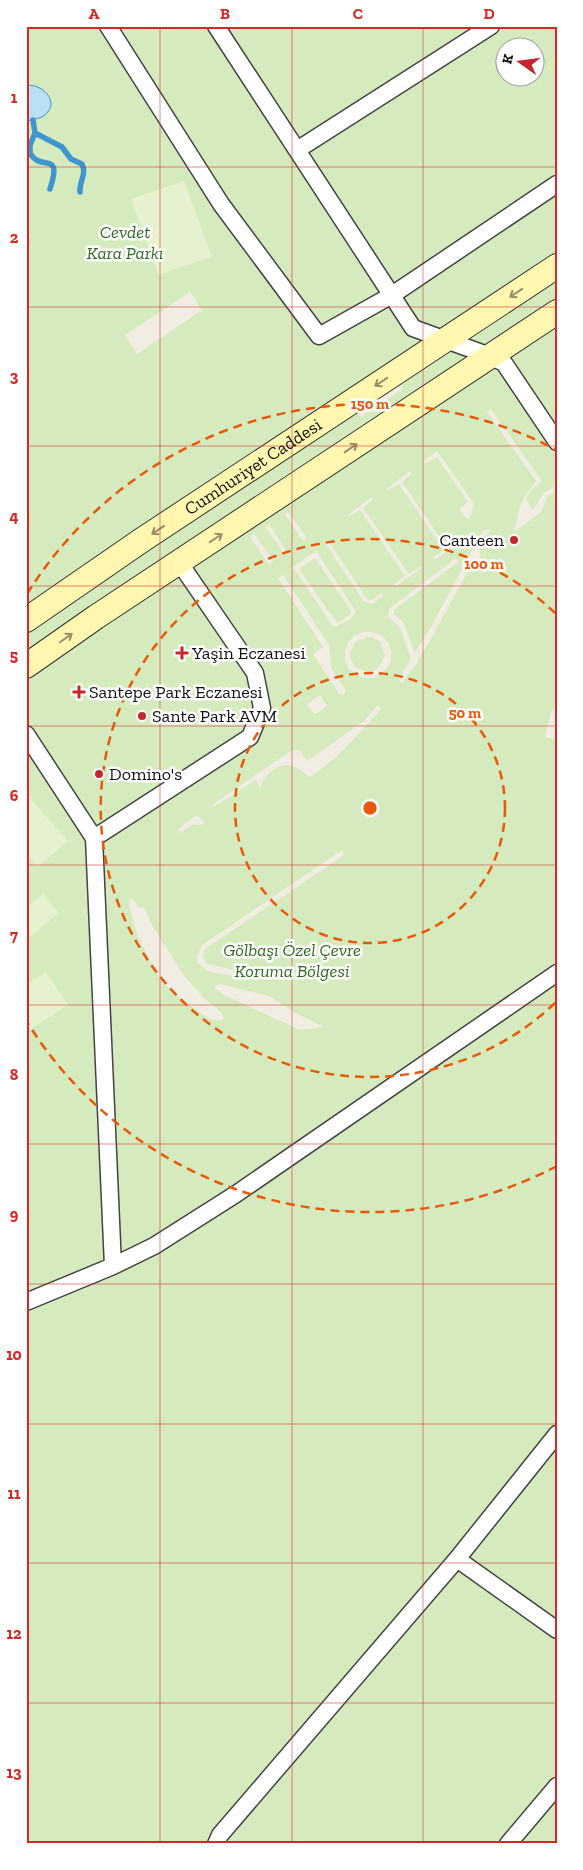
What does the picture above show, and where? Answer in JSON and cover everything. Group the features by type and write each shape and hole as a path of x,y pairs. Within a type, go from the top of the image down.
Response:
{"main road":[{"name":"Cumhuriyet Caddesi","path":"26,620 120,555 557,266"},
{"path":"26,666 179,562 557,312"}],"street":[{"path":"108,26 221,204 319,336 392,295 557,184"},
{"path":"216,26 413,328 490,356 504,364 557,442"},
{"path":"297,150 491,26"},
{"path":"94,838 250,737 262,708 256,673 179,562"},
{"path":"26,734 94,838 113,1266"},
{"path":"26,1302 113,1266 154,1246 236,1194 557,974"},
{"path":"216,1844 220,1834 458,1559 557,1434"},
{"path":"458,1559 557,1630"},
{"path":"508,1844 557,1786"}],"green space":[{"name":"Gölbaşı Özel Çevre Koruma Bölgesi","path":"26,26 557,26 557,1844 26,1844"},
{"path":"184,181 212,257 158,275 131,199"},
{"path":"26,793 68,841 38,867 26,853"},
{"path":"43,894 59,913 26,940 26,908"},
{"path":"46,972 68,1005 26,1032 26,985"}],"shaded area":[{"path":"190,292 202,310 137,354 125,335"},
{"path":"400,384 402,386 401,390 361,417 357,411"},
{"path":"491,409 542,481 532,489 526,499 533,510 543,494 557,484 557,490 547,497 541,512 516,531 512,528 515,528 520,506 536,481 487,412"},
{"path":"437,451 473,502 473,510 468,520 459,509 468,502 437,457 424,463"},
{"path":"411,472 411,475 402,482 447,548 459,542 435,560 433,557 444,550 399,484 389,490 386,489"},
{"path":"370,498 373,499 363,508 409,574 419,567 421,568 397,586 395,583 405,576 360,510 350,516 348,515"},
{"path":"288,512 307,538 303,541 285,514"},
{"path":"269,524 287,552 284,554 265,526"},
{"path":"491,529 481,541 479,548 481,560 476,571 470,567 436,630 416,664 402,683 399,679 411,659 400,628 388,616 389,609 456,558 458,562 394,610 394,615 403,622 415,653 483,530"},
{"path":"254,533 273,561 269,565 250,536"},
{"path":"329,542 367,599 370,601 381,593 382,597 372,604 364,602 326,544"},
{"path":"316,551 355,610 355,613 350,619 336,627 332,625 293,567","holes":["315,558 351,611 350,615 337,623 299,569"]},
{"path":"283,575 329,645 331,667 346,691 343,695 339,694 313,654 323,647 278,578"},
{"path":"363,632 373,632 388,642 391,660 381,674 373,678 364,678 356,675 349,669 345,661 345,651 348,643 354,636","holes":["372,637 380,642 385,655 379,667 366,672 355,667 351,660 350,652 355,642"]},
{"path":"320,695 327,706 314,714 307,704"},
{"path":"378,705 381,709 353,740 335,758 310,777 296,767 287,765 278,767 264,779 260,788 255,780 212,808 216,802 292,750 300,751 307,761 364,721"},
{"path":"557,707 557,740 545,737 551,712"},
{"path":"195,816 200,817 204,823 200,825 193,824 181,833 178,829"},
{"path":"342,850 344,855 205,949 203,957 207,964 234,970 234,976 207,971 198,963 197,957 202,945"},
{"path":"131,898 139,908 144,907 152,925 184,976 204,998 222,1013 224,1018 221,1021 212,1020 184,1002 159,978 138,937 129,906 129,899"},
{"path":"220,984 269,996 294,1012 324,1027 300,1030 222,994 215,988 216,985"}],"water":[{"path":"26,85 39,88 45,92 51,101 51,107 42,117 26,121"}],"waterway":[{"path":"33,120 35,133 30,145 30,153 35,159 52,165 54,169 50,189"},
{"path":"35,133 62,147 71,159 82,164 84,171 80,192"}],"place":[{"name":"Canteen","path":"514,540"},
{"name":"Yaşin Eczanesi","path":"182,653"},
{"name":"Santepe Park Eczanesi","path":"79,692"},
{"name":"Sante Park AVM","path":"142,716"},
{"name":"Domino's","path":"99,774"}],"park label":[{"name":"Cevdet Kara Parkı","path":"125,242"}]}
